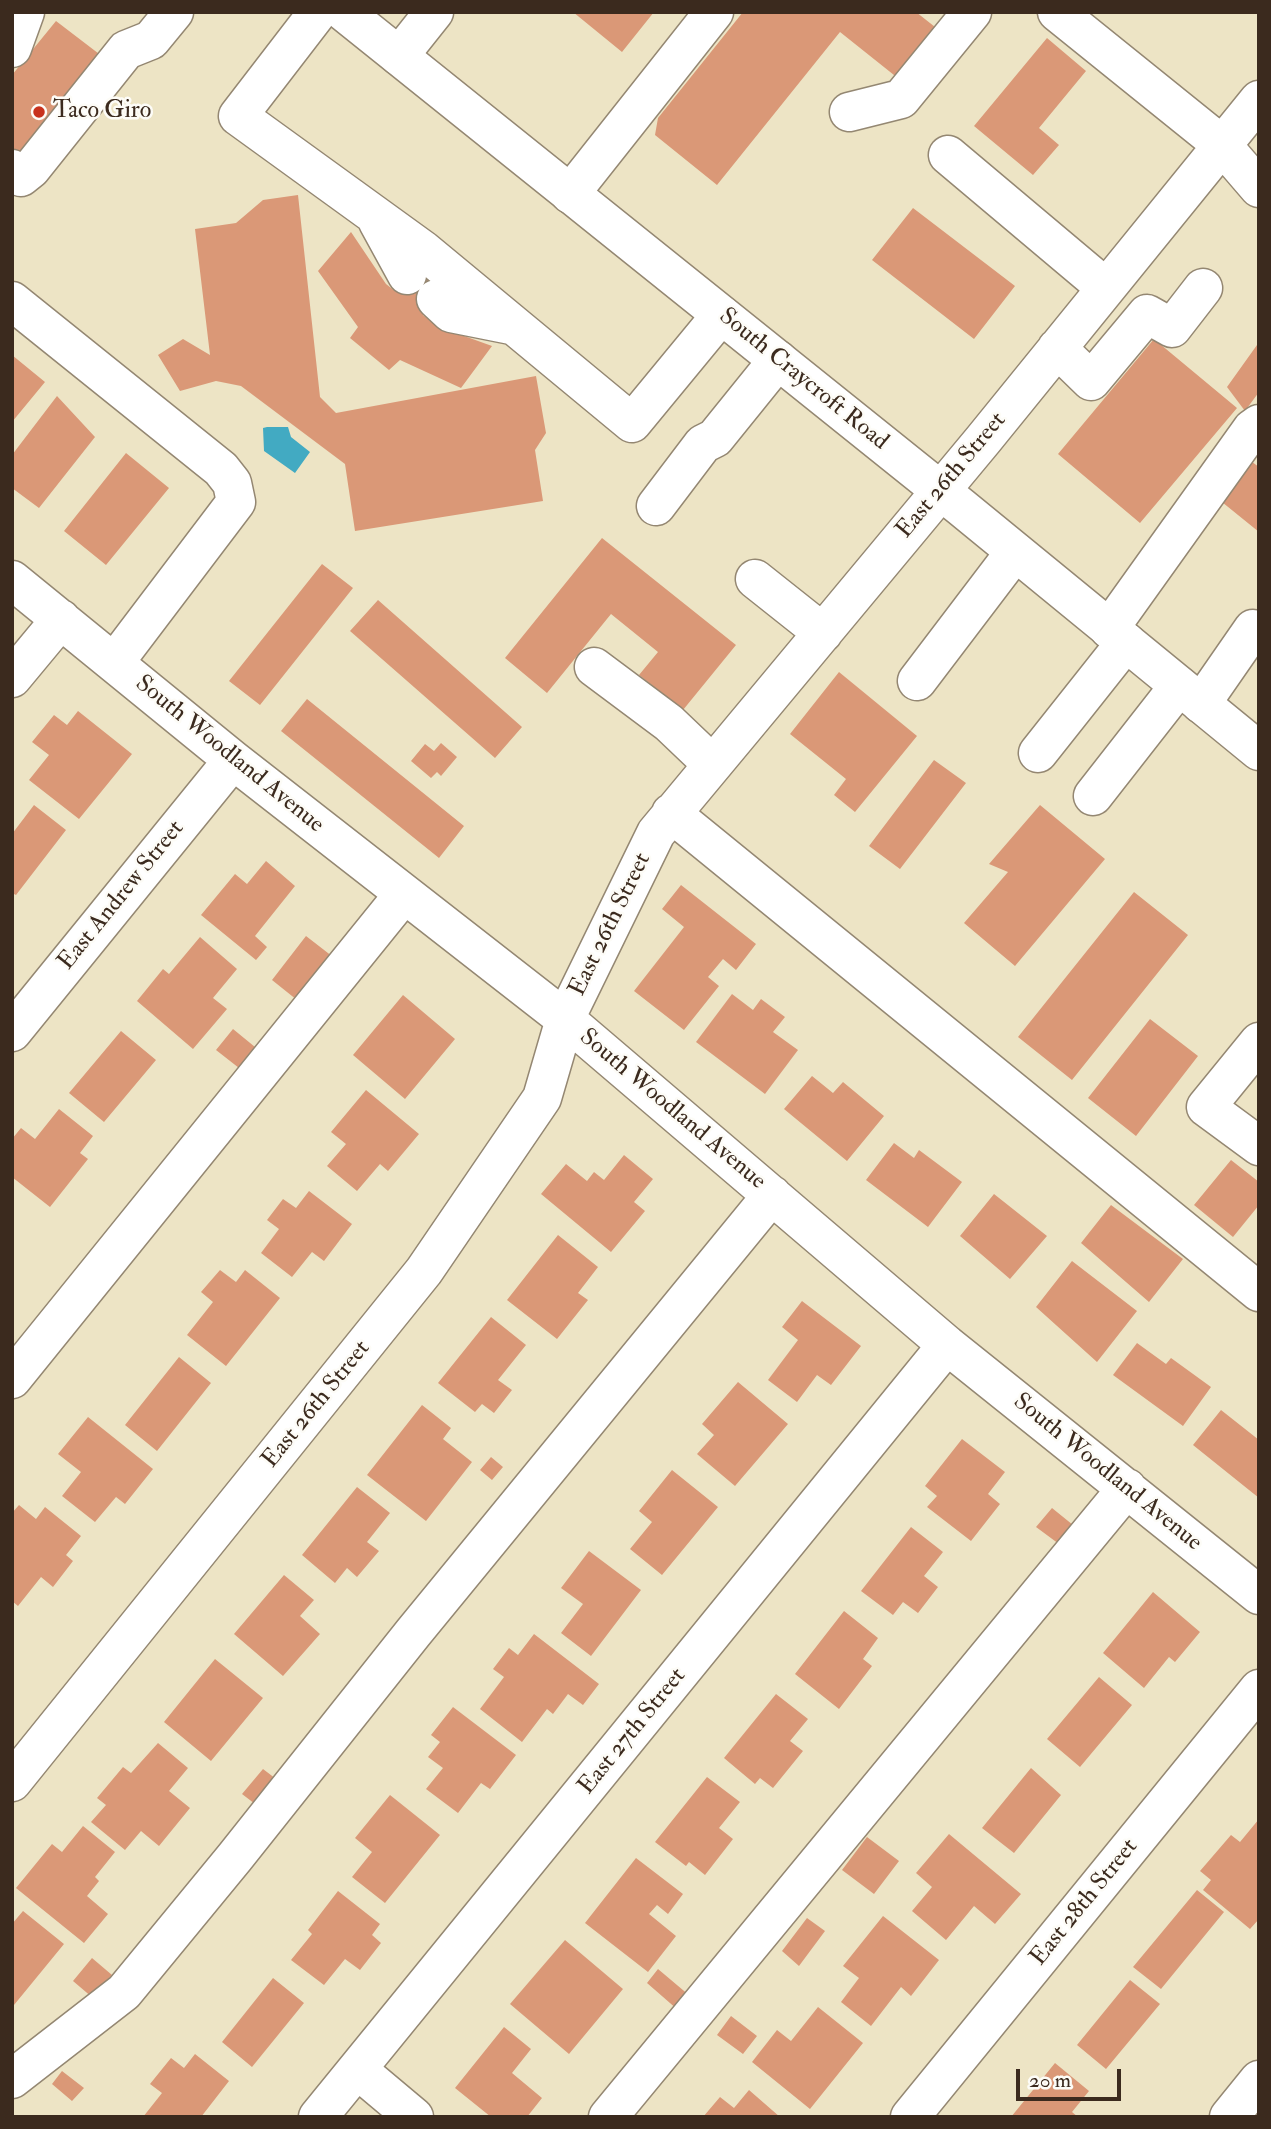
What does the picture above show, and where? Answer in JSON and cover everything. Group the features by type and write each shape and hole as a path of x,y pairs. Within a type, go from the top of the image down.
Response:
{"street":[{"path":"12,48 25,12"},
{"path":"12,169 21,177 31,169 126,50 151,40 174,12"},
{"path":"318,12 238,116 424,250 632,423 721,315"},
{"name":"South Craycroft Road","path":"344,12 941,491 1259,751"},
{"path":"398,56 434,12"},
{"path":"570,194 714,12"},
{"path":"849,112 901,99 972,12"},
{"path":"1057,12 1222,145 1259,188"},
{"name":"East 26th Street","path":"12,1782 424,1271 542,1098 565,1019 656,833 941,491 1259,100"},
{"path":"948,155 1106,288"},
{"path":"374,214 407,275"},
{"path":"1057,348 1091,381 1147,314 1172,328 1203,288"},
{"path":"436,299 452,313 514,325"},
{"path":"12,301 221,468 232,483 236,502 114,663"},
{"path":"656,506 703,444 715,438 778,360"},
{"path":"1038,753 1252,429 1259,424"},
{"path":"917,681 1015,552"},
{"path":"755,579 822,633"},
{"name":"South Woodland Avenue","path":"12,580 233,760 565,1019 947,1345 1259,1595"},
{"path":"12,678 61,619"},
{"path":"1093,796 1253,629"},
{"path":"594,667 669,723 712,764"},
{"name":"East Andrew Street","path":"12,1032 233,760"},
{"path":"671,813 1259,1292"},
{"path":"12,1379 404,894"},
{"path":"1255,1135 1206,1107 1259,1042"},
{"path":"12,2078 124,1992 236,1857 413,1633 772,1195"},
{"name":"East 27th Street","path":"318,2117 947,1345"},
{"path":"608,2117 1127,1488"},
{"name":"East 28th Street","path":"910,2117 1259,1689"},
{"path":"358,2070 414,2117"},
{"path":"1229,2117 1259,2080"}],"water":[{"path":"288,427 291,437 310,452 295,473 264,451 263,428"}],"building":[{"path":"573,12 654,12 622,52"},
{"path":"743,12 916,12 949,38 909,87 840,32 717,185 655,135 658,118"},
{"name":"Taco Giro","path":"56,21 107,60 27,158 12,148 12,75"},
{"path":"1047,38 1086,71 1039,128 1059,145 1033,175 974,126"},
{"path":"298,195 320,397 336,413 536,376 546,433 535,450 543,501 355,531 345,464 241,386 216,381 180,391 158,355 183,339 210,355 195,229 236,223 263,200"},
{"path":"913,208 1015,286 974,339 872,260"},
{"path":"351,232 386,284 395,291 419,261 448,284 423,315 439,327 492,346 461,388 400,360 389,370 350,338 358,327 318,271"},
{"path":"1154,339 1237,408 1140,523 1058,454"},
{"path":"1257,345 1259,392 1245,411 1227,387"},
{"path":"12,355 45,382 12,422"},
{"path":"57,396 95,437 39,508 12,488 12,455"},
{"path":"126,453 169,488 106,565 64,531"},
{"path":"1248,459 1259,467 1259,532 1217,498"},
{"path":"602,538 736,645 683,710 639,675 658,652 611,614 547,693 505,658"},
{"path":"322,564 353,588 260,705 229,681"},
{"path":"378,600 522,727 495,758 350,631"},
{"path":"839,672 917,736 855,812 834,795 846,779 790,734"},
{"path":"307,699 464,826 439,858 281,731"},
{"path":"78,711 132,754 79,819 29,780 49,755 32,742 54,715 67,725"},
{"path":"441,743 457,757 441,776 437,772 431,778 411,761 425,744 434,751"},
{"path":"934,760 966,783 900,869 869,846"},
{"path":"34,805 66,830 16,895 12,893 12,834"},
{"path":"1040,805 1105,859 1015,966 964,923 1008,872 989,864"},
{"path":"266,861 295,886 255,936 267,947 256,960 201,915 235,874 247,884"},
{"path":"681,885 756,944 736,970 723,959 708,977 719,986 684,1030 634,991 684,927 662,909"},
{"path":"1134,892 1188,935 1072,1080 1018,1037"},
{"path":"306,936 337,960 302,1004 272,980"},
{"path":"200,937 237,969 213,998 227,1009 193,1049 137,1001 163,969 169,974"},
{"path":"732,994 753,1010 761,999 785,1017 773,1032 798,1050 765,1094 696,1042"},
{"path":"403,995 455,1039 405,1099 353,1055"},
{"path":"1150,1019 1198,1056 1136,1136 1088,1098"},
{"path":"233,1029 255,1047 239,1068 216,1050"},
{"path":"121,1031 156,1060 104,1122 69,1093"},
{"path":"812,1076 833,1093 843,1082 884,1116 847,1161 784,1109"},
{"path":"366,1090 419,1134 388,1171 380,1164 357,1191 327,1166 346,1144 331,1132"},
{"path":"59,1109 93,1136 80,1153 88,1159 50,1207 12,1177 12,1139 21,1128 35,1139"},
{"path":"894,1143 914,1158 919,1150 962,1182 928,1227 866,1180"},
{"path":"624,1155 653,1179 634,1202 645,1211 611,1252 541,1194 566,1164 587,1181 594,1172 604,1180"},
{"path":"1231,1160 1259,1182 1259,1205 1233,1237 1194,1205"},
{"path":"309,1191 352,1224 324,1261 312,1252 292,1277 261,1253 279,1229 267,1220 283,1199 296,1208"},
{"path":"994,1194 1047,1236 1010,1279 960,1236"},
{"path":"1111,1205 1183,1259 1149,1302 1081,1243"},
{"path":"558,1235 598,1267 578,1293 588,1300 557,1339 507,1300"},
{"path":"1072,1261 1137,1311 1097,1362 1036,1307"},
{"path":"220,1270 236,1282 245,1270 280,1298 226,1366 187,1335 213,1302 201,1292"},
{"path":"802,1301 861,1346 831,1385 817,1375 797,1402 768,1380 798,1340 782,1327"},
{"path":"491,1317 526,1345 498,1380 512,1390 494,1413 482,1404 475,1412 438,1383"},
{"path":"1137,1343 1166,1364 1171,1358 1211,1387 1183,1426 1113,1375"},
{"path":"179,1357 211,1383 157,1451 125,1425"},
{"path":"738,1382 788,1424 735,1486 697,1454 714,1435 702,1424"},
{"path":"422,1405 451,1428 443,1439 472,1462 426,1521 367,1475"},
{"path":"1221,1410 1259,1440 1259,1498 1193,1445"},
{"path":"88,1417 153,1469 125,1504 116,1497 95,1522 62,1496 81,1472 58,1454"},
{"path":"962,1439 1005,1472 988,1494 1000,1504 971,1541 927,1507 937,1496 925,1486"},
{"path":"491,1457 503,1467 492,1480 480,1470"},
{"path":"672,1470 718,1507 662,1575 630,1549 652,1522 639,1511"},
{"path":"357,1487 390,1513 367,1542 379,1551 357,1577 347,1568 335,1583 302,1555"},
{"path":"19,1505 36,1519 45,1507 81,1536 66,1555 73,1561 53,1587 41,1577 18,1606 12,1601 12,1513"},
{"path":"1052,1508 1073,1525 1059,1544 1036,1527"},
{"path":"911,1527 943,1552 924,1576 938,1587 918,1613 903,1602 893,1615 861,1591"},
{"path":"589,1551 641,1590 591,1656 561,1633 583,1604 561,1588"},
{"path":"284,1575 314,1600 300,1616 320,1634 283,1676 234,1634"},
{"path":"1153,1592 1200,1632 1175,1662 1169,1657 1144,1688 1103,1653"},
{"path":"844,1611 878,1638 863,1659 872,1666 839,1709 795,1674"},
{"path":"534,1634 599,1684 583,1705 568,1694 553,1714 547,1709 522,1742 480,1709 504,1677 493,1669 509,1648 518,1655"},
{"path":"215,1659 263,1698 211,1761 164,1722"},
{"path":"1099,1677 1132,1705 1080,1767 1047,1739"},
{"path":"776,1694 808,1719 790,1741 803,1751 773,1788 760,1778 755,1784 724,1758"},
{"path":"453,1707 516,1755 490,1789 481,1783 458,1813 426,1789 443,1768 428,1757 440,1742 431,1735"},
{"path":"158,1743 188,1768 169,1791 190,1808 159,1846 141,1831 125,1850 91,1822 106,1805 97,1798 123,1767 131,1773"},
{"path":"1031,1768 1061,1795 1014,1853 982,1828"},
{"path":"263,1769 280,1782 259,1807 242,1794"},
{"path":"707,1777 740,1802 719,1828 733,1839 705,1875 689,1862 686,1866 655,1842"},
{"path":"390,1795 440,1835 385,1903 352,1877 372,1852 355,1838"},
{"path":"1259,1819 1259,1919 1250,1929 1203,1890 1211,1880 1200,1871 1231,1835 1240,1842"},
{"path":"83,1826 115,1852 95,1877 99,1881 87,1896 108,1914 84,1943 16,1888 52,1844 62,1852"},
{"path":"949,1834 1021,1894 995,1924 974,1906 946,1940 912,1911 932,1887 916,1873"},
{"path":"867,1837 899,1861 874,1894 842,1870"},
{"path":"636,1858 683,1894 668,1914 657,1905 649,1914 676,1936 648,1972 585,1923"},
{"path":"1197,1890 1224,1912 1161,1989 1133,1967"},
{"path":"338,1891 380,1924 372,1935 381,1943 360,1970 345,1959 324,1985 291,1960 312,1934 308,1930"},
{"path":"23,1911 64,1944 14,2005 12,1924"},
{"path":"883,1916 939,1960 911,1996 901,1987 871,2026 841,2002 859,1978 843,1966"},
{"path":"807,1918 825,1931 799,1966 782,1951"},
{"path":"565,1940 623,1989 569,2054 510,2004"},
{"path":"92,1958 112,1975 93,1998 73,1981"},
{"path":"658,1969 690,1996 678,2010 647,1983"},
{"path":"273,1978 304,2003 252,2067 222,2042"},
{"path":"1130,1980 1160,2004 1106,2069 1077,2045"},
{"path":"818,2007 863,2043 810,2109 752,2062 777,2030 791,2041"},
{"path":"731,2016 757,2036 743,2054 717,2035"},
{"path":"504,2027 531,2049 512,2073 542,2098 527,2117 491,2117 455,2088"},
{"path":"195,2054 229,2081 201,2117 143,2117 162,2093 150,2084 171,2058 184,2068"},
{"path":"1055,2063 1089,2091 1072,2112 1078,2117 1011,2117"},
{"path":"62,2071 84,2088 72,2101 52,2084"},
{"path":"749,2090 780,2117 703,2117 720,2097 734,2108"}],"place":[{"name":"Taco Giro","path":"39,112"}]}
